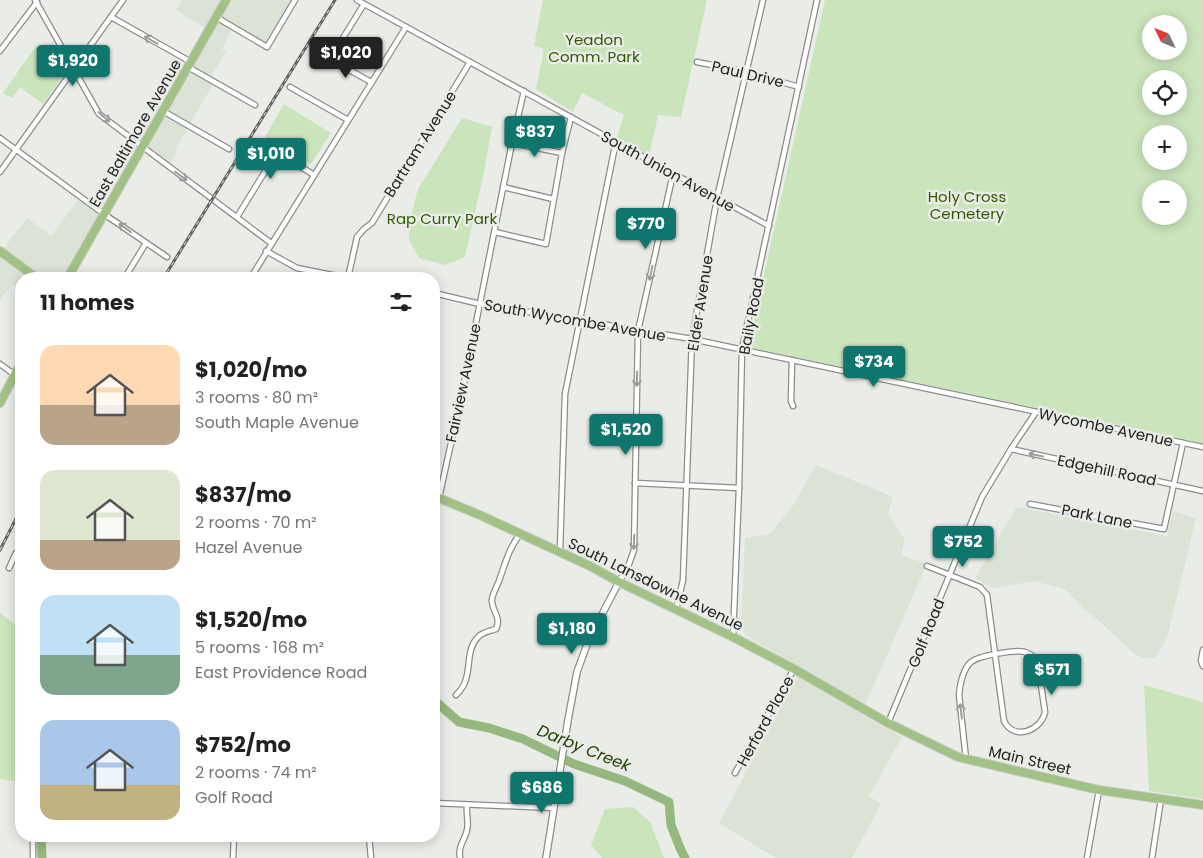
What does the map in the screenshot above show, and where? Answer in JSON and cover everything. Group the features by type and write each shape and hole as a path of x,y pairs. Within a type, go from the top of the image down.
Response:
{"main road":[{"name":"East Baltimore Avenue","path":"71,272 226,0"},
{"path":"0,251 28,272"},
{"path":"0,403 15,375"},
{"name":"South Lansdowne Avenue","path":"440,499 560,551 733,637 794,669 861,708"},
{"name":"Main Street","path":"861,708 888,723 966,759 1099,790 1203,805"}],"street":[{"path":"0,172 124,0"},
{"path":"216,17 267,46 295,0"},
{"name":"South Union Avenue","path":"357,0 769,226"},
{"name":"Elder Avenue","path":"676,610 683,580 692,339 718,198 763,0"},
{"name":"Baily Road","path":"733,637 742,349 817,0"},
{"path":"0,51 36,1 99,114 271,243"},
{"path":"330,59 364,4"},
{"path":"111,17 256,105"},
{"path":"254,272 406,27"},
{"path":"315,48 330,59 371,82"},
{"name":"Bartram Avenue","path":"351,272 357,237 372,223 470,62"},
{"name":"Paul Drive","path":"697,62 747,72 798,87"},
{"path":"290,87 348,120"},
{"name":"Fairview Avenue","path":"440,479 480,304 524,91"},
{"path":"163,111 229,149"},
{"path":"494,232 546,244 562,153 571,118"},
{"path":"0,138 104,214 167,257"},
{"path":"560,551 565,394 616,141"},
{"path":"512,143 562,153"},
{"path":"237,217 277,152 314,175"},
{"path":"546,858 564,742 579,664 589,639 629,564 634,550 638,331 672,174"},
{"path":"503,187 553,199"},
{"path":"128,272 146,243"},
{"path":"266,251 297,268 318,272"},
{"name":"South Wycombe Avenue","path":"440,294 480,304 692,339 1010,406"},
{"path":"792,360 791,401 793,406"},
{"path":"0,364 15,375"},
{"name":"Wycombe Avenue","path":"1010,406 1203,448"},
{"name":"Golf Road","path":"888,723 982,497 1036,412"},
{"path":"1174,485 1183,443"},
{"name":"Edgehill Road","path":"1011,449 1203,491"},
{"path":"635,483 739,488"},
{"name":"Park Lane","path":"1030,504 1164,529 1174,485"},
{"path":"456,695 466,681 471,649 478,637 483,633 496,629 498,624 492,600 509,552 520,534"},
{"path":"8,568 15,556"},
{"path":"927,566 980,587 987,594 995,654 1004,721 1010,729 1017,733 1032,729 1042,720 1045,712 1037,660 1033,655 1022,651 995,654 979,657 972,661 966,669 960,688 966,759"},
{"path":"1203,650 1203,666"},
{"name":"Herford Place","path":"735,773 794,669"},
{"path":"1087,858 1099,790"},
{"path":"1152,858 1161,799"},
{"path":"440,803 553,808"},
{"path":"460,858 461,845 467,830 467,805"},
{"path":"33,842 33,858"},
{"path":"233,858 234,842"},
{"path":"370,842 371,858"}],"shaded area":[{"path":"182,0 221,0 205,28 176,10"},
{"path":"230,0 292,0 267,43 234,25 222,49 226,52 211,76 216,79 176,148 177,150 170,165 146,146"},
{"path":"78,200 99,215 66,272 15,272 15,286 12,284 0,300 0,253 27,218 51,236"},
{"path":"816,465 893,497 888,513 905,540 901,555 927,564 861,714 902,737 869,796 881,804 852,858 776,858 719,823 802,668 745,635 741,627 745,538 770,534 792,507"},
{"path":"1017,507 1167,536 1173,511 1196,518 1167,638 1155,658 1141,658 1130,650 1083,608 1065,589 1034,581 994,588 975,578"}],"green space":[{"name":"Yeadon Comm. Park","path":"543,0 707,0 681,117 658,115 649,156 616,140 624,115 582,93 573,112 536,89 544,49 534,46"},
{"name":"Holy Cross Cemetery","path":"825,0 1203,0 1203,443 748,347"},
{"path":"36,46 47,68 64,59 69,68 43,104 20,87 12,98 3,93"},
{"path":"284,104 331,133 311,164 264,139"},
{"name":"Rap Curry Park","path":"462,118 492,127 465,257 445,265 419,258 409,240 410,219 418,189"},
{"path":"0,613 15,624 15,781 0,779"},
{"path":"1144,685 1203,702 1203,799 1149,791"},
{"path":"633,807 650,822 664,858 602,858 591,845 605,809"}],"waterway":[{"name":"Darby Creek","path":"440,705 459,722 489,728 523,739 574,764 625,781 669,802 671,825 685,858"},
{"name":"Darby Creek","path":"41,842 42,858"}],"railway":[{"path":"167,272 335,0"},
{"path":"0,550 15,521"}]}
